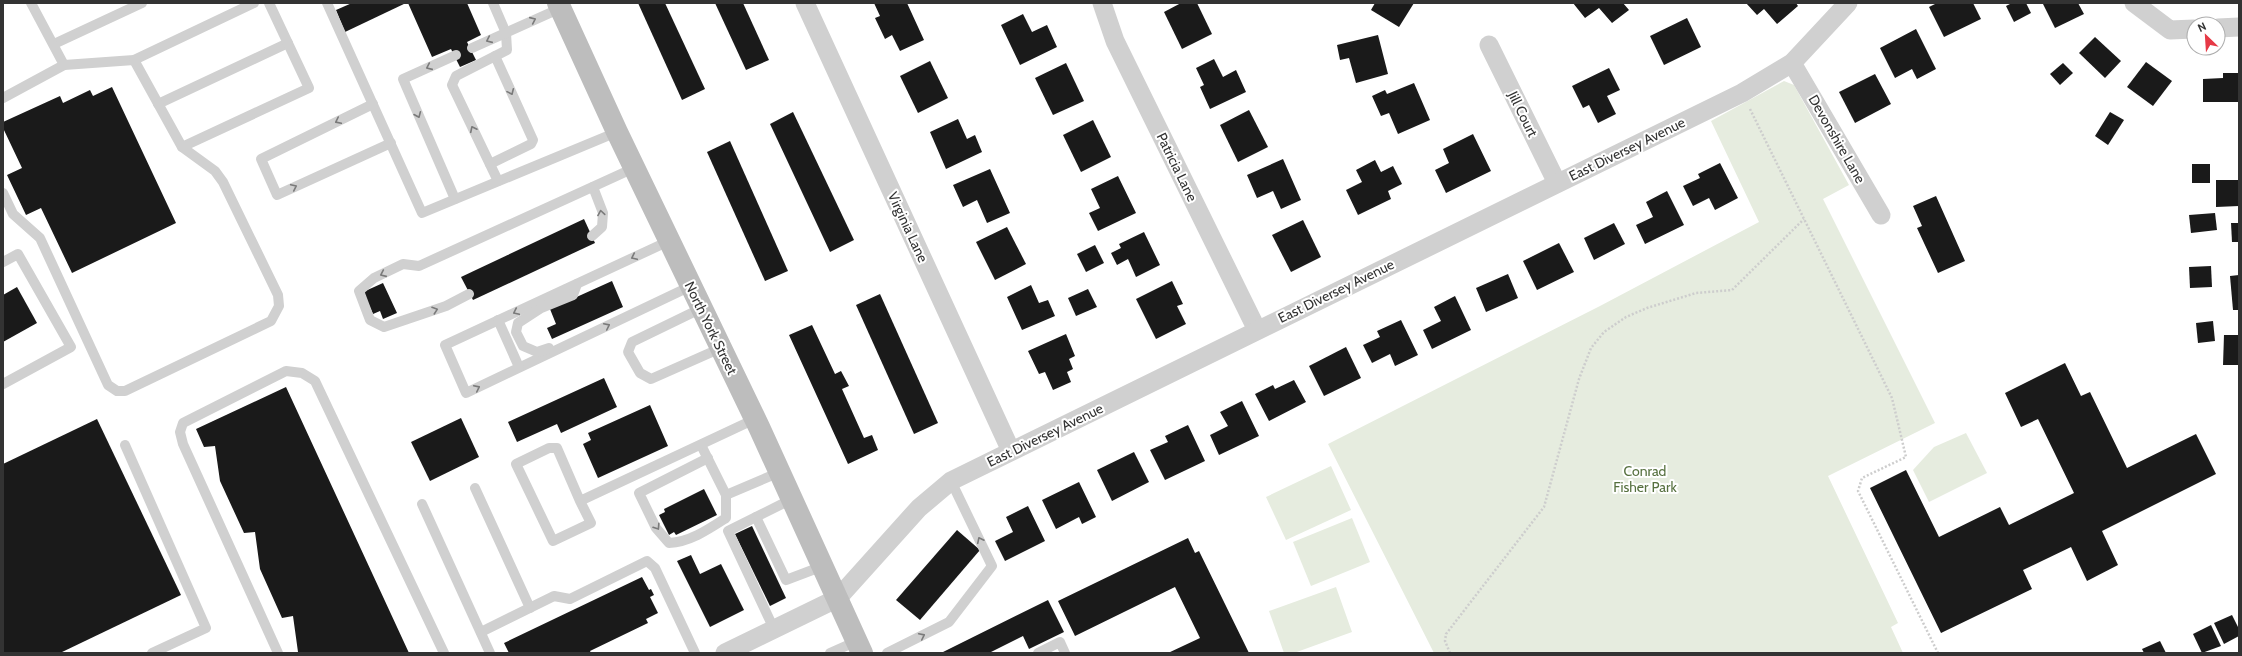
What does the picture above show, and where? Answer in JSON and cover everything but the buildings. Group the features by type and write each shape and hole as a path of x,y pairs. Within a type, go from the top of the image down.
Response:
{"main road":[{"name":"North York Street","path":"560,6 617,132 755,419 860,647"}],"street":[{"name":"Virginia Lane","path":"804,3 1011,451"},
{"name":"Patricia Lane","path":"1102,3 1115,41 1257,330"},
{"name":"East Diversey Avenue","path":"838,598 919,508 951,481 1742,93 1792,63 1848,3"},
{"path":"2134,3 2170,30 2186,29"},
{"path":"2226,28 2239,27"},
{"name":"Jill Court","path":"1489,46 1557,183"},
{"name":"Devonshire Lane","path":"1792,63 1881,215"},
{"path":"725,653 838,598"}],"lane":[{"path":"31,3 64,65"},
{"path":"54,44 142,3"},
{"path":"3,98 64,65 134,60 254,3"},
{"path":"182,147 309,88 269,3"},
{"path":"327,3 422,213 617,132"},
{"path":"492,3 506,33 507,50 456,76 452,85 498,181"},
{"path":"472,48 560,6"},
{"path":"158,104 288,44"},
{"path":"455,199 403,79 456,55"},
{"path":"490,164 531,144 533,140 495,56"},
{"path":"3,193 13,214 40,238 108,385 117,391 125,391 270,321 279,306 278,294 222,182 215,171 182,147 134,60"},
{"path":"373,104 261,159 277,195 391,143"},
{"path":"469,294 446,306 384,327 370,320 359,291 374,278 403,264 419,266 634,168"},
{"path":"592,236 602,227 603,213 593,187"},
{"path":"669,241 445,345 466,393 691,286"},
{"path":"3,262 18,254 71,347 3,384"},
{"path":"577,284 572,295 541,308 518,323 516,332 523,346 537,352 586,336"},
{"path":"702,308 632,342 628,352 640,373 651,379 721,348"},
{"path":"498,320 520,367"},
{"path":"278,653 183,444 180,432 183,423 286,371 302,373 315,381 444,653"},
{"path":"580,501 755,419"},
{"path":"701,444 708,458 726,495 726,518 706,531 679,543 669,543 656,528 639,492 708,458"},
{"path":"125,445 206,628 152,653"},
{"path":"549,448 557,448 580,501 591,523 552,541 516,464 549,448"},
{"path":"726,495 780,472"},
{"path":"887,653 949,622 992,566 951,481"},
{"path":"475,488 530,608"},
{"path":"774,629 728,531 792,500"},
{"path":"422,504 490,653"},
{"path":"756,517 786,580 823,566"},
{"path":"481,632 554,596 570,599 647,561 655,568 694,653"},
{"path":"1038,653 1060,642 1065,653"},
{"path":"830,653 860,647"}],"path":[{"path":"1742,93 1892,398 1906,458 1862,478 1858,490 1938,653"},
{"path":"1450,653 1445,641 1446,634 1544,508 1570,405 1591,348 1604,332 1626,316 1696,293 1732,290 1804,219"}],"green space":[{"name":"Conrad Fisher Park","path":"1784,81 1794,85 1849,185 1823,199 1935,423 1828,476 1898,623 1891,627 1903,653 1434,653 1328,444 1600,306 1759,222 1711,121"},
{"path":"1966,433 1987,473 1929,502 1913,470 1934,447"},
{"path":"1331,466 1351,510 1286,540 1266,497"},
{"path":"1352,518 1370,562 1311,586 1293,542"},
{"path":"1336,587 1352,632 1294,653 1284,653 1269,611"}]}
